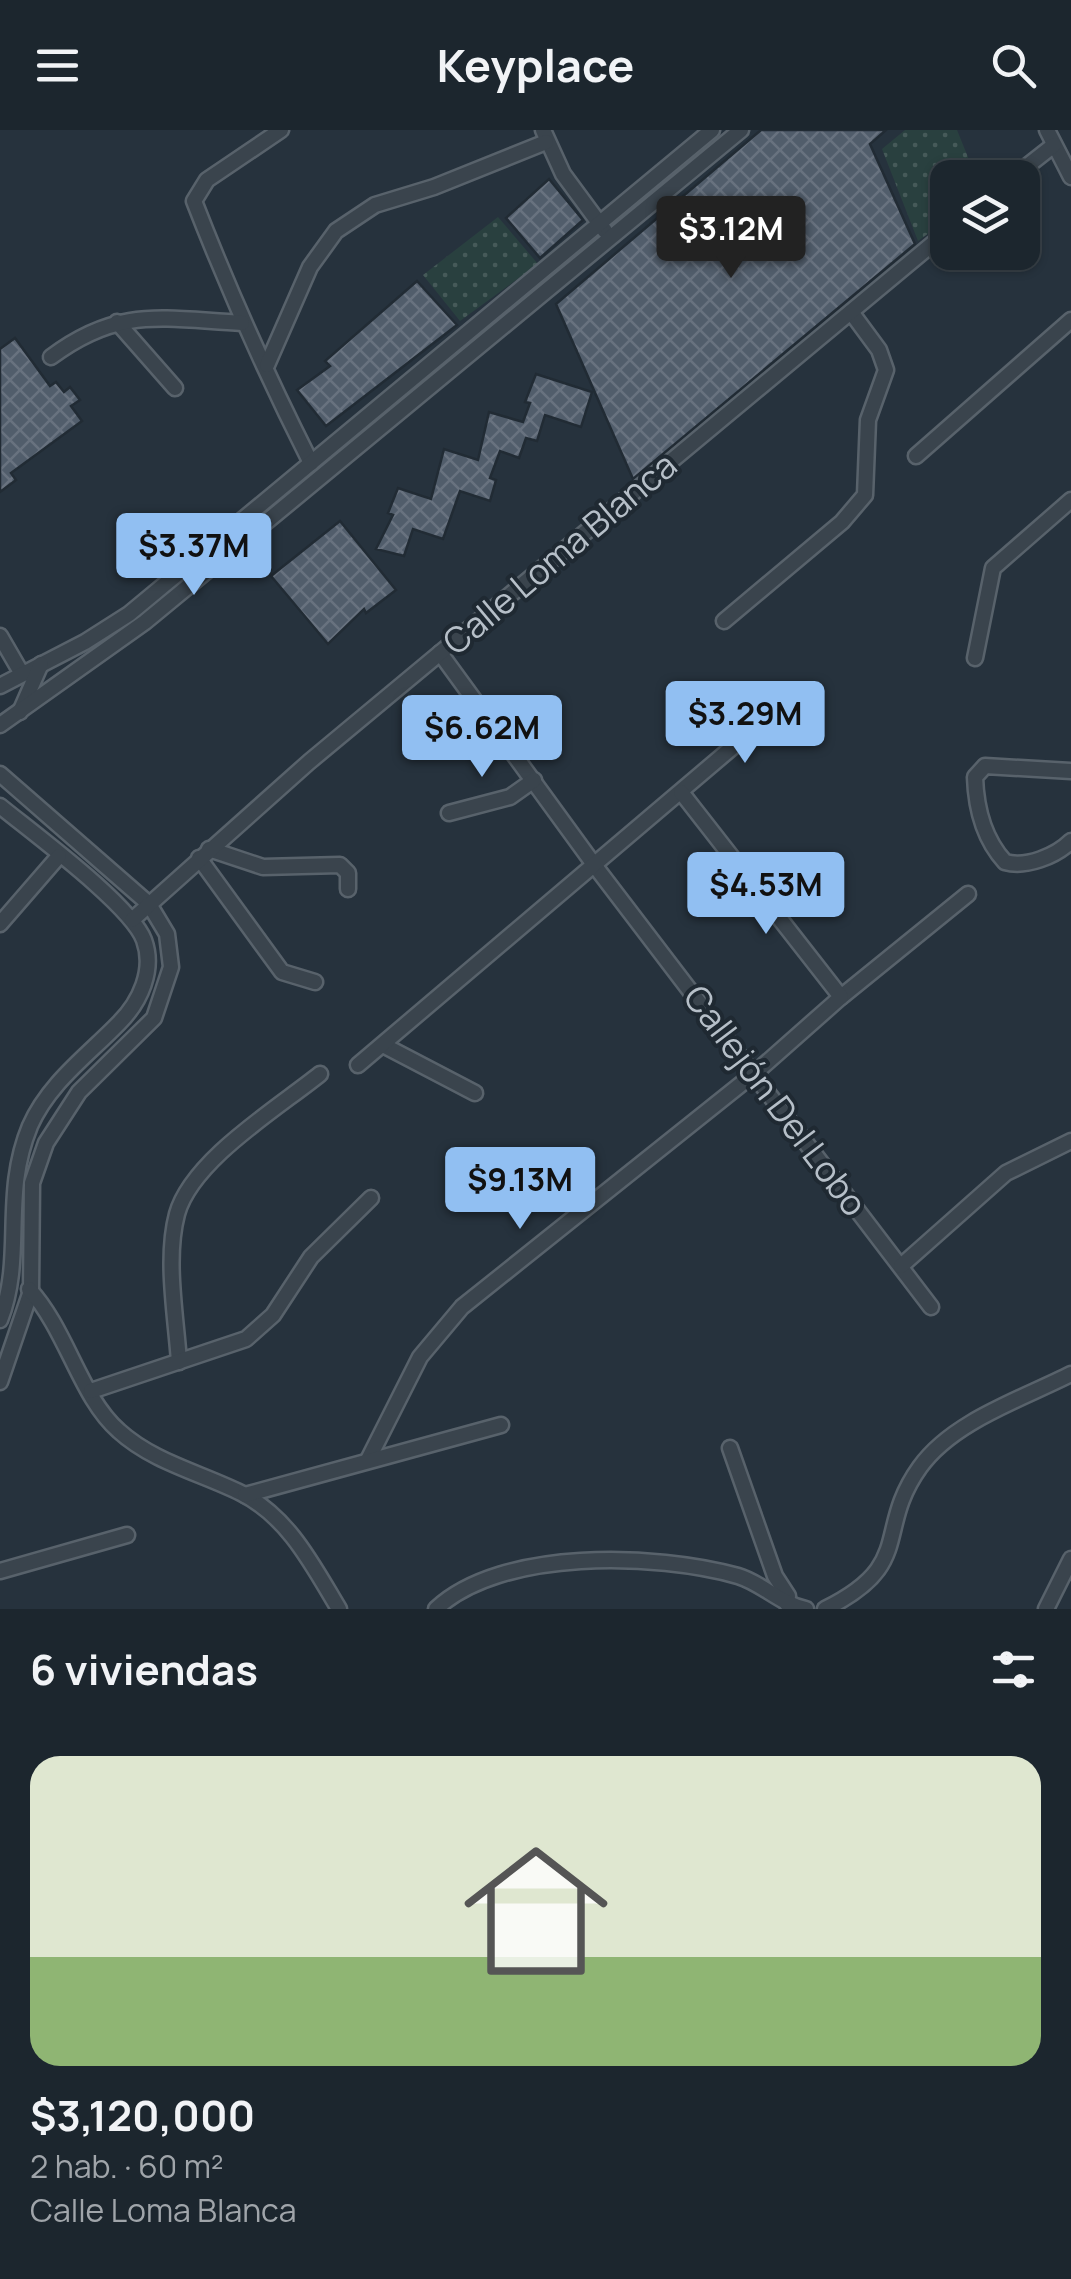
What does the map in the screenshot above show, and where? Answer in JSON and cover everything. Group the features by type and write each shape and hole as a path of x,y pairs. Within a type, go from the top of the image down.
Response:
{"street":[{"path":"281,130 206,180 194,201 242,323 267,365 311,463"},
{"path":"0,686 108,629 156,592 712,130"},
{"path":"0,726 109,648 223,558 741,130"},
{"path":"1047,130 1071,177"},
{"path":"267,365 310,267 336,230 376,205 434,188 544,136 612,239"},
{"path":"1035,160 1054,145"},
{"name":"Calle Loma Blanca","path":"132,920 440,653 930,246"},
{"path":"724,621 842,522 866,496 868,420 885,384 886,370 879,350 852,312"},
{"path":"51,356 72,341 117,322 146,316 242,323"},
{"path":"916,456 1071,320"},
{"path":"117,322 175,388"},
{"path":"974,658 992,568 1071,500"},
{"path":"156,592 172,588 208,560 223,558"},
{"path":"109,648 120,630 151,606 156,592"},
{"path":"0,636 22,674"},
{"name":"Callejón Del Lobo","path":"440,653 595,866 931,1307"},
{"path":"20,712 42,664"},
{"path":"358,1065 781,706"},
{"path":"1071,771 985,766 975,777 976,800 993,849 1005,862 1016,865 1036,860 1071,840"},
{"path":"0,774 149,904 171,947 166,995 147,1027 79,1092 57,1121 32,1184 31,1291 0,1382"},
{"path":"449,812 510,798 534,780"},
{"path":"681,792 841,997"},
{"path":"0,806 132,920 148,952 142,991 120,1022 47,1096 6,1181 12,1270 0,1320"},
{"path":"204,854 263,867 340,865 348,873 348,889"},
{"path":"204,854 282,972 315,982"},
{"path":"0,924 60,856"},
{"path":"368,1460 420,1357 462,1308 755,1073 968,894"},
{"path":"383,1045 475,1093"},
{"path":"179,1362 174,1236 182,1199 208,1165 320,1074"},
{"path":"900,1266 1006,1173 1071,1141"},
{"path":"6,1181 32,1184"},
{"path":"91,1391 230,1346 260,1328 311,1257 370,1198"},
{"path":"12,1270 70,1348 107,1420 143,1450 246,1495 287,1528 339,1609"},
{"path":"825,1609 883,1567 907,1488 932,1453 992,1414 1071,1374"},
{"path":"246,1495 501,1425"},
{"path":"730,1448 775,1576 788,1596 787,1604"},
{"path":"0,1570 127,1535"},
{"path":"1046,1609 1071,1559"},
{"path":"436,1609 479,1580 552,1563 660,1565 739,1576 787,1604 806,1609"}],"green space":[{"path":"905,130 957,130 969,160 930,160 930,232 918,241 882,149"},
{"path":"498,217 538,264 460,321 423,275"}],"building":[{"path":"761,130 886,130 870,144 915,244 633,479 556,304"},
{"path":"549,179 583,220 540,258 506,218"},
{"path":"417,281 457,325 326,426 297,390 330,366 325,361"},
{"path":"15,338 50,386 56,382 64,392 70,387 80,400 71,406 82,421 11,473 16,480 0,492 0,349"},
{"path":"536,374 592,392 581,427 545,415 537,441 526,438 519,458 500,451 490,478 496,480 490,501 460,491 443,539 413,529 404,556 376,549 393,515 388,513 398,488 431,499 444,449 478,460 489,412 523,422 530,403 525,402"},
{"path":"340,521 396,590 366,613 364,609 328,644 271,576"}]}
